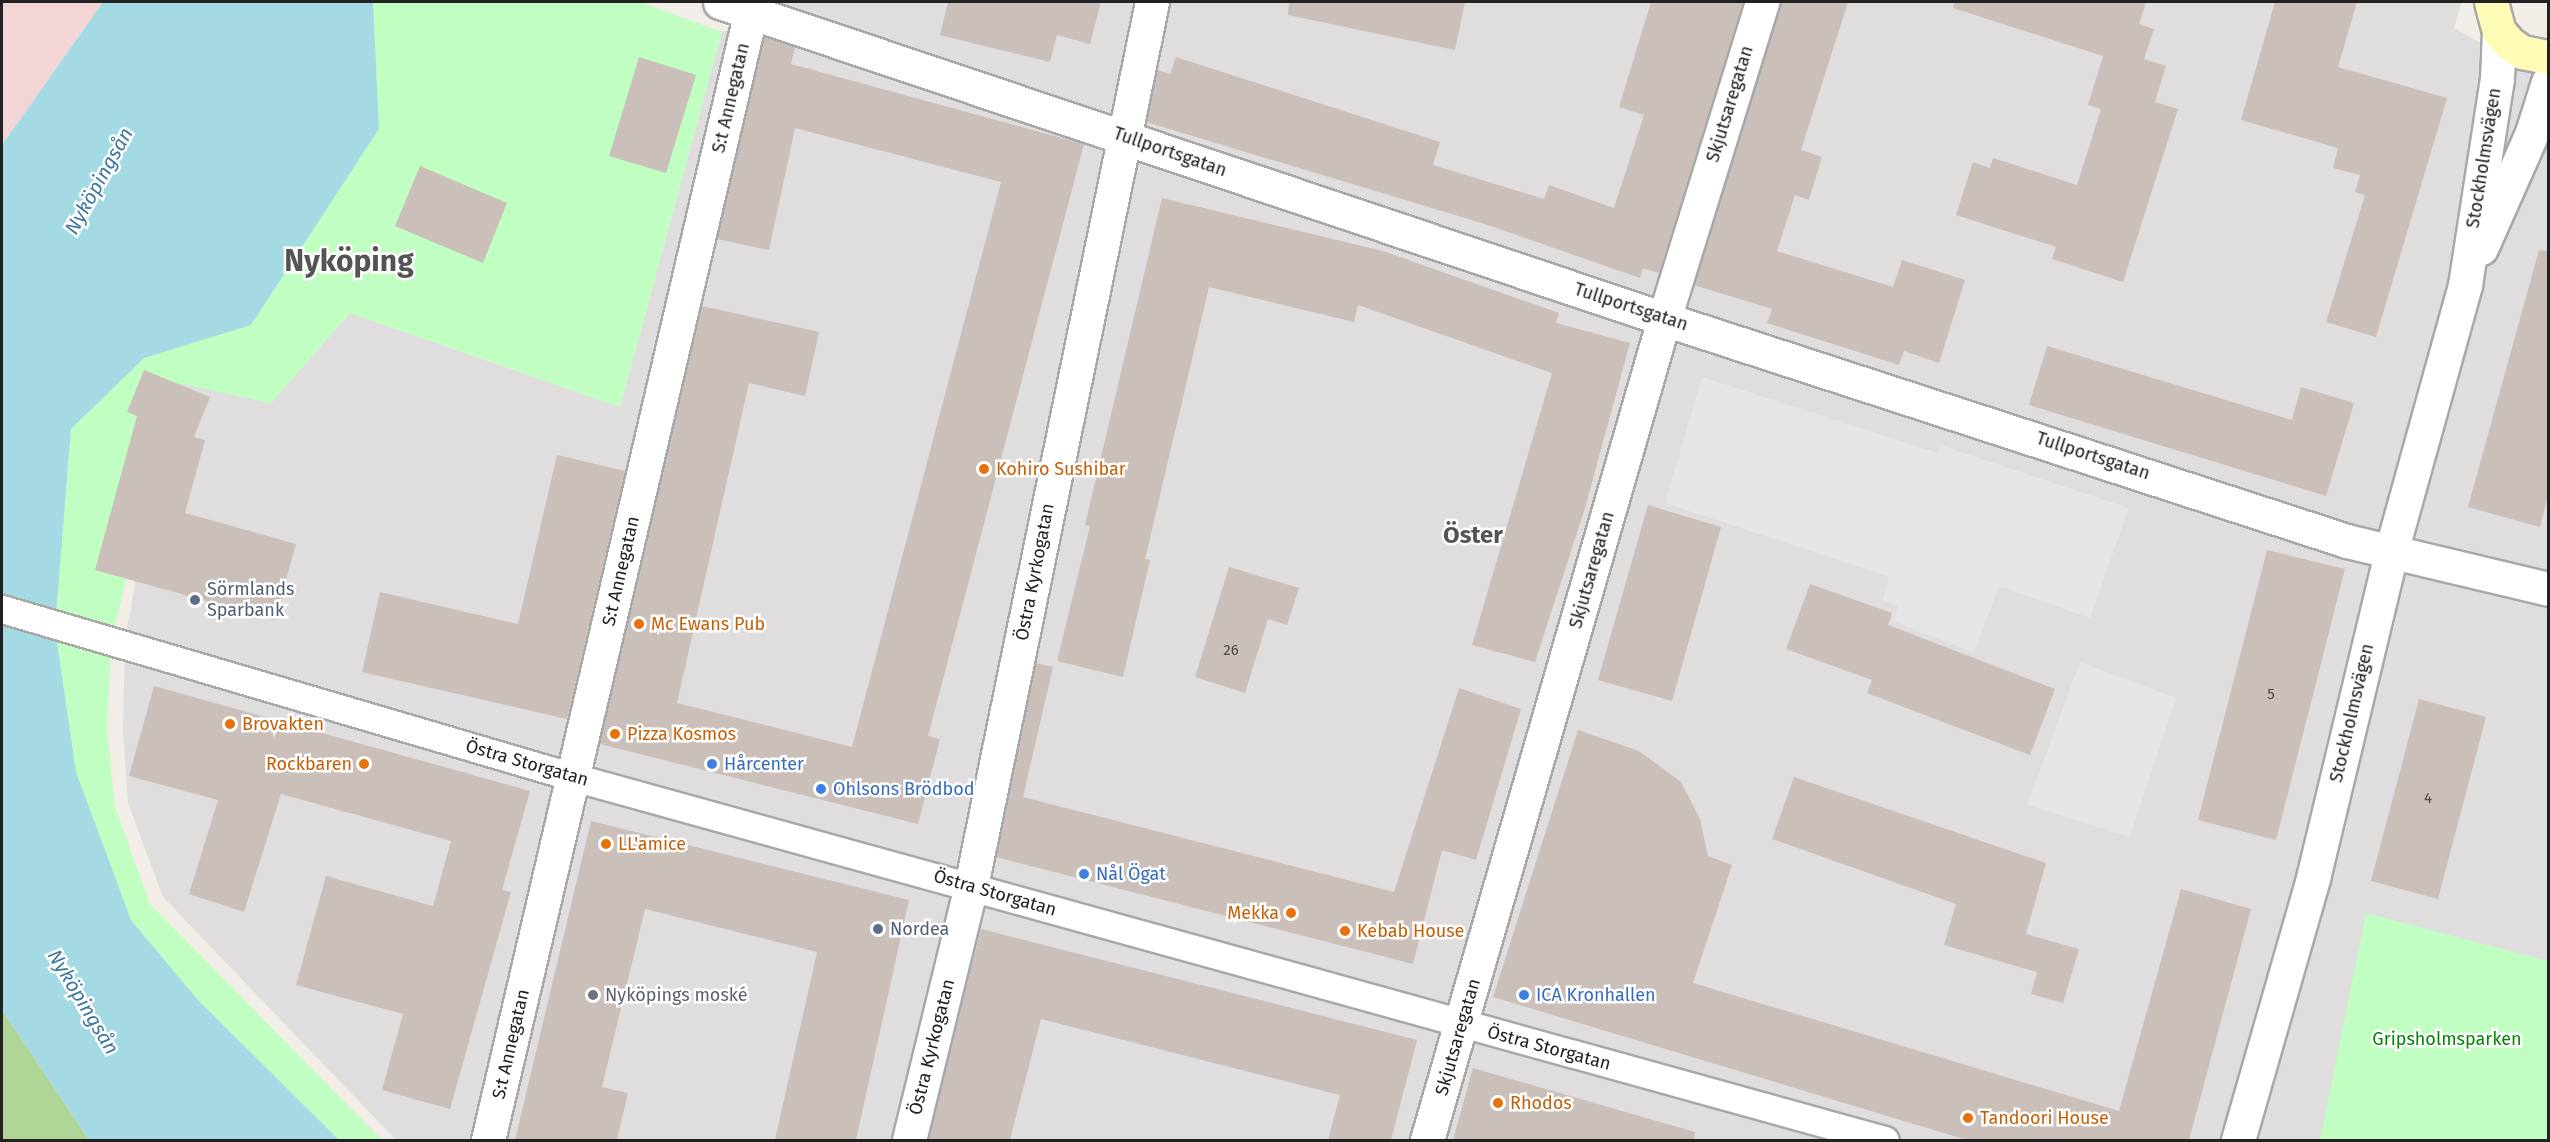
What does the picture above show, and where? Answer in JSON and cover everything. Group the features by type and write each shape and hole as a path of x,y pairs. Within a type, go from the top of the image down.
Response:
{"main road":[{"path":"2492,9 2522,52 2548,57"}],"street":[{"name":"Tullportsgatan","path":"720,2 752,7 1123,136 1664,319 2347,541 2548,589"},
{"name":"Östra Kyrkogatan","path":"909,1140 971,886 1152,2"},
{"name":"Skjutsaregatan","path":"1427,1140 1664,319 1762,2"},
{"name":"S:t Annegatan","path":"488,1140 752,7"},
{"name":"Stockholmsvägen","path":"2238,1140 2313,878 2391,552 2464,285 2497,79 2492,9"},
{"name":"Stockholmsvägen","path":"2464,285 2532,133 2548,82"},
{"name":"Östra Storgatan","path":"2,609 106,637 573,777 1886,1140"}],"shaded area":[{"path":"2,2 103,2 2,145"},
{"path":"773,2 2462,2 2454,28 2548,81 2548,1140 396,1140 163,897 128,803 123,731 125,640 172,381 271,403 350,313 620,407 722,32 789,7"},
{"path":"1702,377 1938,453 1940,445 2129,508 2090,618 1999,586 1974,653 1893,621 1898,606 1883,600 1889,577 1665,503"},
{"path":"2080,662 2176,698 2130,837 2027,805"}],"green space":[{"path":"373,2 641,2 722,32 620,407 350,313 271,403 172,382 111,644 107,730 115,807 150,904 382,1140 339,1140 198,1000 131,920 76,772 55,628 71,429 144,358 251,325 379,129"},
{"name":"Gripsholmsparken","path":"2366,913 2548,961 2548,1140 2320,1140"},
{"path":"2,1010 19,1035 89,1140 2,1140"}],"water":[{"name":"Nyköpingsån","path":"103,2 373,2 379,129 251,325 144,358 71,429 55,628 76,772 131,920 198,1000 339,1140 89,1140 2,1010 2,145"}],"building":[{"path":"948,2 1101,2 1090,44 1057,35 1050,62 940,35"},
{"path":"1289,2 1465,2 1455,50 1288,15"},
{"path":"1651,2 1743,2 1659,273 1643,268 1640,278 1485,224 1146,122 1157,70 1170,74 1176,57 1440,142 1433,165 1544,199 1549,185 1614,208 1644,115 1619,107"},
{"path":"1780,2 1848,2 1801,150 1822,157 1809,200 1795,195 1777,251 1893,287 1902,260 1965,280 1939,363 1904,351 1899,365 1767,323 1772,309 1694,285"},
{"path":"1954,2 2146,2 2139,24 2154,29 2144,59 2166,66 2155,102 2178,109 2123,282 2052,259 2056,247 1956,215 1973,162 1990,168 1993,158 2077,185 2101,109 2088,105 2103,56 1953,8"},
{"path":"2275,2 2357,2 2338,67 2447,98 2376,337 2326,322 2365,195 2355,192 2360,175 2333,168 2338,148 2241,120"},
{"path":"764,37 795,47 791,64 1084,144 928,736 940,739 918,824 600,744 702,306 819,332 805,396 749,383 677,703 852,747 1001,182 795,128 769,250 717,239"},
{"path":"639,57 696,75 666,173 609,156"},
{"path":"420,166 507,203 483,263 395,226"},
{"path":"1162,198 1383,251 1559,313 1556,323 1630,343 1585,508 1535,662 1472,645 1552,373 1358,305 1354,322 1209,287 1145,559 1150,560 1123,677 1057,661 1090,526 1085,525"},
{"path":"2539,250 2548,251 2548,495 2540,527 2468,507"},
{"path":"2047,346 2292,420 2301,387 2354,403 2326,496 2029,405"},
{"path":"144,370 210,397 194,437 205,440 185,513 296,544 275,620 95,570 137,416 127,412"},
{"path":"557,455 625,471 567,719 362,672 380,592 518,624"},
{"path":"1648,505 1721,527 1672,701 1598,680"},
{"path":"2267,550 2345,569 2276,840 2198,820"},
{"path":"1229,567 1299,588 1287,625 1268,619 1245,693 1195,677"},
{"path":"1810,584 1892,613 1888,625 2055,689 2030,755 1867,693 1872,680 1786,649"},
{"path":"1036,663 1053,667 1023,797 1394,892 1459,688 1521,709 1476,860 1442,850 1413,964 996,857"},
{"path":"154,686 530,791 502,890 511,892 450,1109 382,1090 403,1014 296,985 326,876 433,906 451,841 281,794 244,912 189,894 218,800 129,776"},
{"path":"2419,699 2486,717 2438,899 2371,881"},
{"path":"1578,730 1639,751 1681,782 1700,819 1708,856 1732,865 1693,983 2119,1111 2181,889 2251,909 2189,1140 1967,1140 1493,997"},
{"path":"1794,777 2046,863 2026,934 2079,949 2063,1003 2031,994 2037,972 1944,945 1956,904 1772,839"},
{"path":"591,821 909,900 856,1140 775,1140 817,952 645,909 602,1087 628,1093 617,1140 515,1140"},
{"path":"981,929 1417,1040 1391,1140 1328,1140 1340,1095 1041,1019 1010,1140 928,1140"},
{"path":"1473,1068 1695,1132 1694,1140 1453,1140"}],"place":[{"name":"Kohiro Sushibar","path":"984,469"},
{"name":"Sörmlands Sparbank","path":"195,600"},
{"name":"Mc Ewans Pub","path":"639,624"},
{"name":"Brovakten","path":"230,724"},
{"name":"Pizza Kosmos","path":"615,734"},
{"name":"Rockbaren","path":"364,764"},
{"name":"Hårcenter","path":"712,764"},
{"name":"Ohlsons Brödbod","path":"821,789"},
{"name":"LL'amice","path":"606,844"},
{"name":"Nål Ögat","path":"1084,874"},
{"name":"Mekka","path":"1291,913"},
{"name":"Nordea","path":"878,929"},
{"name":"Kebab House","path":"1345,931"},
{"name":"Nyköpings moské","path":"593,995"},
{"name":"ICA Kronhallen","path":"1524,995"},
{"name":"Rhodos","path":"1498,1103"},
{"name":"Tandoori House","path":"1968,1118"}],"district":[{"name":"Nyköping","path":"349,261"},
{"name":"Öster","path":"1473,536"}]}
